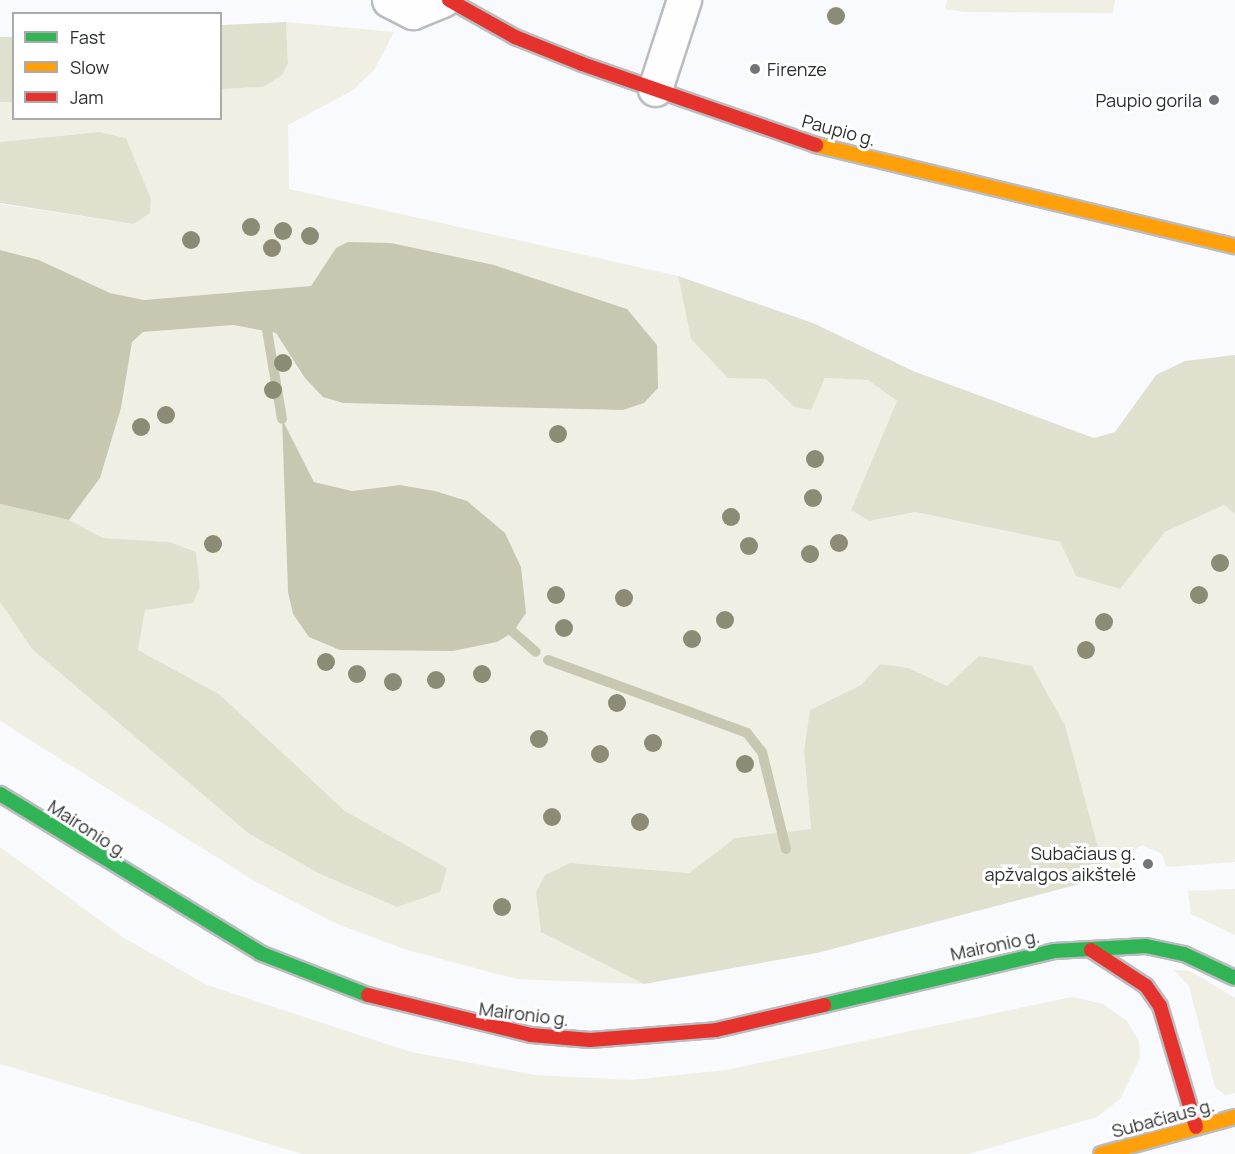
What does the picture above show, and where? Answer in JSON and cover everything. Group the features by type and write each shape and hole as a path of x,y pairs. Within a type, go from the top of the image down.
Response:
{"main road":[{"name":"Paupio g.","path":"449,0 515,37 655,89 820,146 1235,246"},
{"name":"Maironio g.","path":"0,794 260,953 397,1006 531,1035 590,1040 716,1030 1008,959 1091,950 1146,946 1184,954 1235,978"},
{"path":"1091,950 1146,986 1160,1006 1196,1127"},
{"name":"Subačiaus g.","path":"1101,1154 1235,1117"}],"street":[{"path":"389,0 413,12 443,0"},
{"path":"655,89 684,0"}],"shaded area":[{"path":"947,0 1115,0 1113,13 965,12 945,9"},
{"path":"286,22 394,32 374,70 353,90 288,125 289,189 678,276 691,339 728,377 766,379 794,407 811,409 825,378 868,380 897,401 851,510 869,521 915,512 1060,542 1076,576 1120,589 1165,532 1224,505 1235,514 1235,862 1166,867 1162,854 1142,845 1126,856 1125,873 1106,877 1065,725 1032,666 947,686 909,668 880,664 861,685 810,710 804,750 811,829 735,838 689,873 570,863 604,963 644,984 517,979 407,950 335,923 256,882 0,721 0,602 32,649 248,833 320,874 397,907 447,868 345,811 219,694 138,650 145,610 200,587 196,552 170,542 103,538 69,520 100,478 121,408 132,341 143,332 233,325 276,333 303,377 343,403 623,410 627,309 494,265 336,248 311,286 144,300 110,293 39,260 0,250 0,204 134,224 150,213 151,200 126,138 99,132 0,142 0,102 12,101 12,120 222,120 222,89 263,87 288,62","holes":["282,420 314,482 352,491 400,485 435,491 497,642 453,651 340,650 288,592"]},
{"path":"286,22 288,63 282,75 263,87 222,89 222,25"},
{"path":"0,37 12,37 12,102 0,102"},
{"path":"99,132 126,138 151,199 150,213 134,224 0,203 0,142"},
{"path":"348,242 391,243 494,265 627,309 657,345 658,388 644,403 623,410 343,403 323,397 304,377 276,333 233,325 143,332 132,342 121,408 100,478 69,520 0,504 0,250 39,260 110,293 144,300 311,286 336,248"},
{"path":"678,276 813,323 913,371 1094,438 1115,432 1156,375 1185,361 1235,355 1235,514 1224,505 1165,532 1120,589 1076,576 1060,542 915,512 869,521 851,510 897,401 868,380 825,378 811,410 794,407 766,379 728,378 691,339"},
{"path":"282,419 314,482 352,491 400,485 435,491 467,501 505,533 521,567 526,613 513,632 497,642 453,651 340,650 309,637 293,614 288,592"},
{"path":"0,504 69,520 103,538 170,542 196,552 200,587 193,603 145,610 138,650 219,694 345,811 447,868 440,892 397,907 320,874 248,833 32,649 0,602"},
{"path":"979,656 1032,666 1065,725 1106,877 817,953 644,984 541,932 536,892 545,875 570,863 689,873 735,838 811,829 804,750 810,710 861,685 880,664 909,668 947,686"},
{"path":"0,847 124,938 207,985 411,1052 535,1075 632,1080 726,1070 1072,997 1103,1004 1127,1021 1139,1041 1140,1058 1120,1099 1097,1117 968,1154 303,1154 0,1064"},
{"path":"1235,889 1235,935 1191,914 1188,891"},
{"path":"1174,970 1190,971 1235,998 1235,1093 1225,1095 1215,1087 1189,986"}],"waterway":[{"path":"267,330 282,419"},
{"path":"513,632 536,652"},
{"path":"548,660 747,733 762,752 786,849"}],"traffic: fast":[{"path":"0,794 260,953 368,995"},
{"path":"824,1005 1054,951 1146,946 1184,954 1235,978"}],"traffic: slow":[{"path":"816,145 1235,246"},
{"path":"1101,1154 1235,1117"}],"traffic: jam":[{"path":"449,0 515,37 582,64 816,145"},
{"path":"1091,950 1146,986 1160,1006 1196,1127"},
{"path":"368,995 531,1035 590,1040 716,1030 824,1005"}],"place":[{"name":"Firenze","path":"755,69"},
{"name":"Paupio gorila","path":"1214,100"},
{"name":"Subačiaus g. apžvalgos aikštelė","path":"1148,864"}]}
